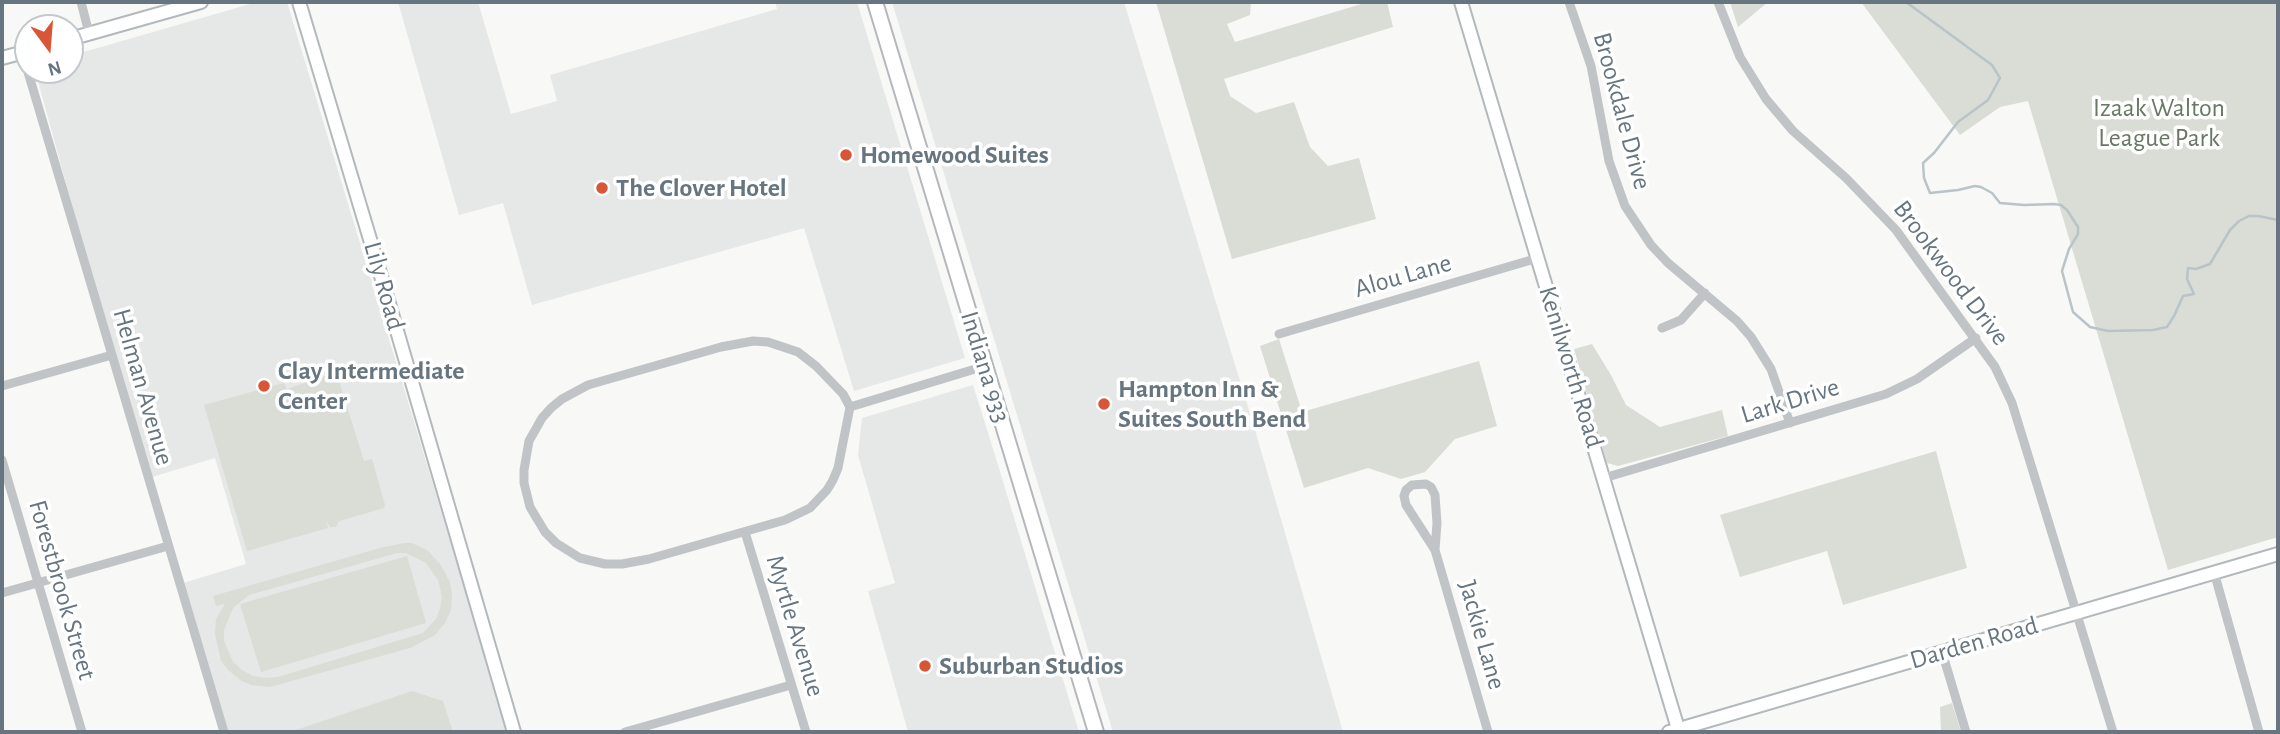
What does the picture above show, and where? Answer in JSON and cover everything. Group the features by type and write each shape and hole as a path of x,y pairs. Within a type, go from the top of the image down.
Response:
{"main road":[{"name":"Indiana 933","path":"875,2 1096,732"}],"street":[{"path":"81,2 89,33"},
{"path":"84,35 201,2"},
{"name":"Lily Road","path":"299,2 514,732"},
{"name":"Kenilworth Road","path":"1461,2 1604,478 1676,731"},
{"name":"Brookdale Drive","path":"1569,2 1591,66 1609,161 1625,206 1651,245 1737,320 1762,354 1778,385 1790,423"},
{"name":"Brookwood Drive","path":"1718,2 1740,57 1766,99 1793,131 1846,178 1896,230 1995,367 2012,403 2112,732"},
{"name":"Helman Avenue","path":"34,84 224,732"},
{"name":"Alou Lane","path":"1279,334 1538,258"},
{"path":"1662,328 1681,320 1705,293"},
{"name":"Lark Drive","path":"1604,478 1886,394 1904,386 1976,338"},
{"path":"768,342 798,352 816,366 843,394 850,407 838,468 819,500 802,513 745,532 638,562 604,564 580,558 556,543 545,532 530,507 524,470 526,454 535,429 551,408 588,385 730,345 768,342"},
{"path":"2,386 112,355"},
{"path":"850,407 985,366"},
{"name":"Forestbrook Street","path":"2,460 82,732"},
{"name":"Jackie Lane","path":"1435,550 1437,523 1434,495 1431,487 1419,482 1406,490 1406,505 1435,550 1488,732"},
{"name":"Myrtle Avenue","path":"745,532 806,732"},
{"path":"2,593 168,546"},
{"name":"Darden Road","path":"1676,731 2278,554"},
{"path":"2214,572 2259,732"},
{"path":"1942,652 1966,732"},
{"path":"625,732 791,685"}],"shaded area":[{"name":"Clay Intermediate Center","path":"257,2 287,2 508,732 228,732 183,583 246,564 215,458 152,477 82,242 39,84 84,84 84,52"},
{"path":"398,2 478,2 511,114 557,101 550,75 777,9 775,2 857,2 965,358 854,391 804,228 532,305 503,203 459,215"},
{"path":"892,2 1124,2 1255,430 1343,732 1113,732"},
{"path":"676,177 680,190 661,193 659,185"},
{"path":"973,385 1079,732 908,732 868,591 895,583 858,455 862,418"}],"green space":[{"path":"1156,2 1251,2 1250,15 1227,24 1235,42 1368,2 1387,2 1393,27 1224,79 1230,96 1256,113 1294,102 1310,147 1328,166 1359,158 1376,219 1232,259"},
{"path":"1730,2 1768,2 1738,27"},
{"name":"Izaak Walton League Park","path":"1861,2 2278,2 2278,537 2168,570 2028,101 2000,107 1960,135"},
{"path":"1279,339 1302,412 1479,361 1497,426 1455,439 1425,472 1401,479 1368,468 1304,488 1260,346"},
{"path":"1592,344 1626,405 1660,427 1722,410 1728,436 1618,466 1607,463 1574,349"},
{"path":"330,374 338,378 364,461 372,459 384,508 339,521 336,527 330,527 326,521 328,528 247,551 204,405 284,383 287,389"},
{"path":"1936,451 1967,568 1843,605 1827,551 1740,577 1720,515"},
{"path":"412,543 427,550 440,564 450,582 451,610 435,635 410,648 270,687 242,681 221,661 215,634 216,619 225,604 216,606 213,596 380,548","holes":["397,553 406,553 426,563 438,580 442,597 436,619 423,633 278,677 253,676 233,662 224,641 224,630 233,608 249,595"]},
{"path":"407,556 426,623 261,672 240,604"},
{"path":"412,691 443,701 453,732 290,732"},
{"path":"1952,703 1961,732 1941,732 1940,707"}],"waterway":[{"path":"1906,2 1992,65 2000,78 1988,100 1958,122 1923,163 1924,178 1930,193 1975,186 1992,193 2000,203 2054,204 2067,210 2078,227 2078,234 2069,249 2062,271 2073,312 2090,327 2108,331 2167,327 2183,296 2194,294 2187,279 2188,268 2196,269 2210,264 2230,230 2239,221 2249,216 2278,220"}],"place":[{"name":"Homewood Suites","path":"846,155"},
{"name":"The Clover Hotel","path":"602,188"},
{"name":"Clay Intermediate Center","path":"264,386"},
{"name":"Hampton Inn & Suites South Bend","path":"1104,404"},
{"name":"Suburban Studios","path":"925,666"}]}
